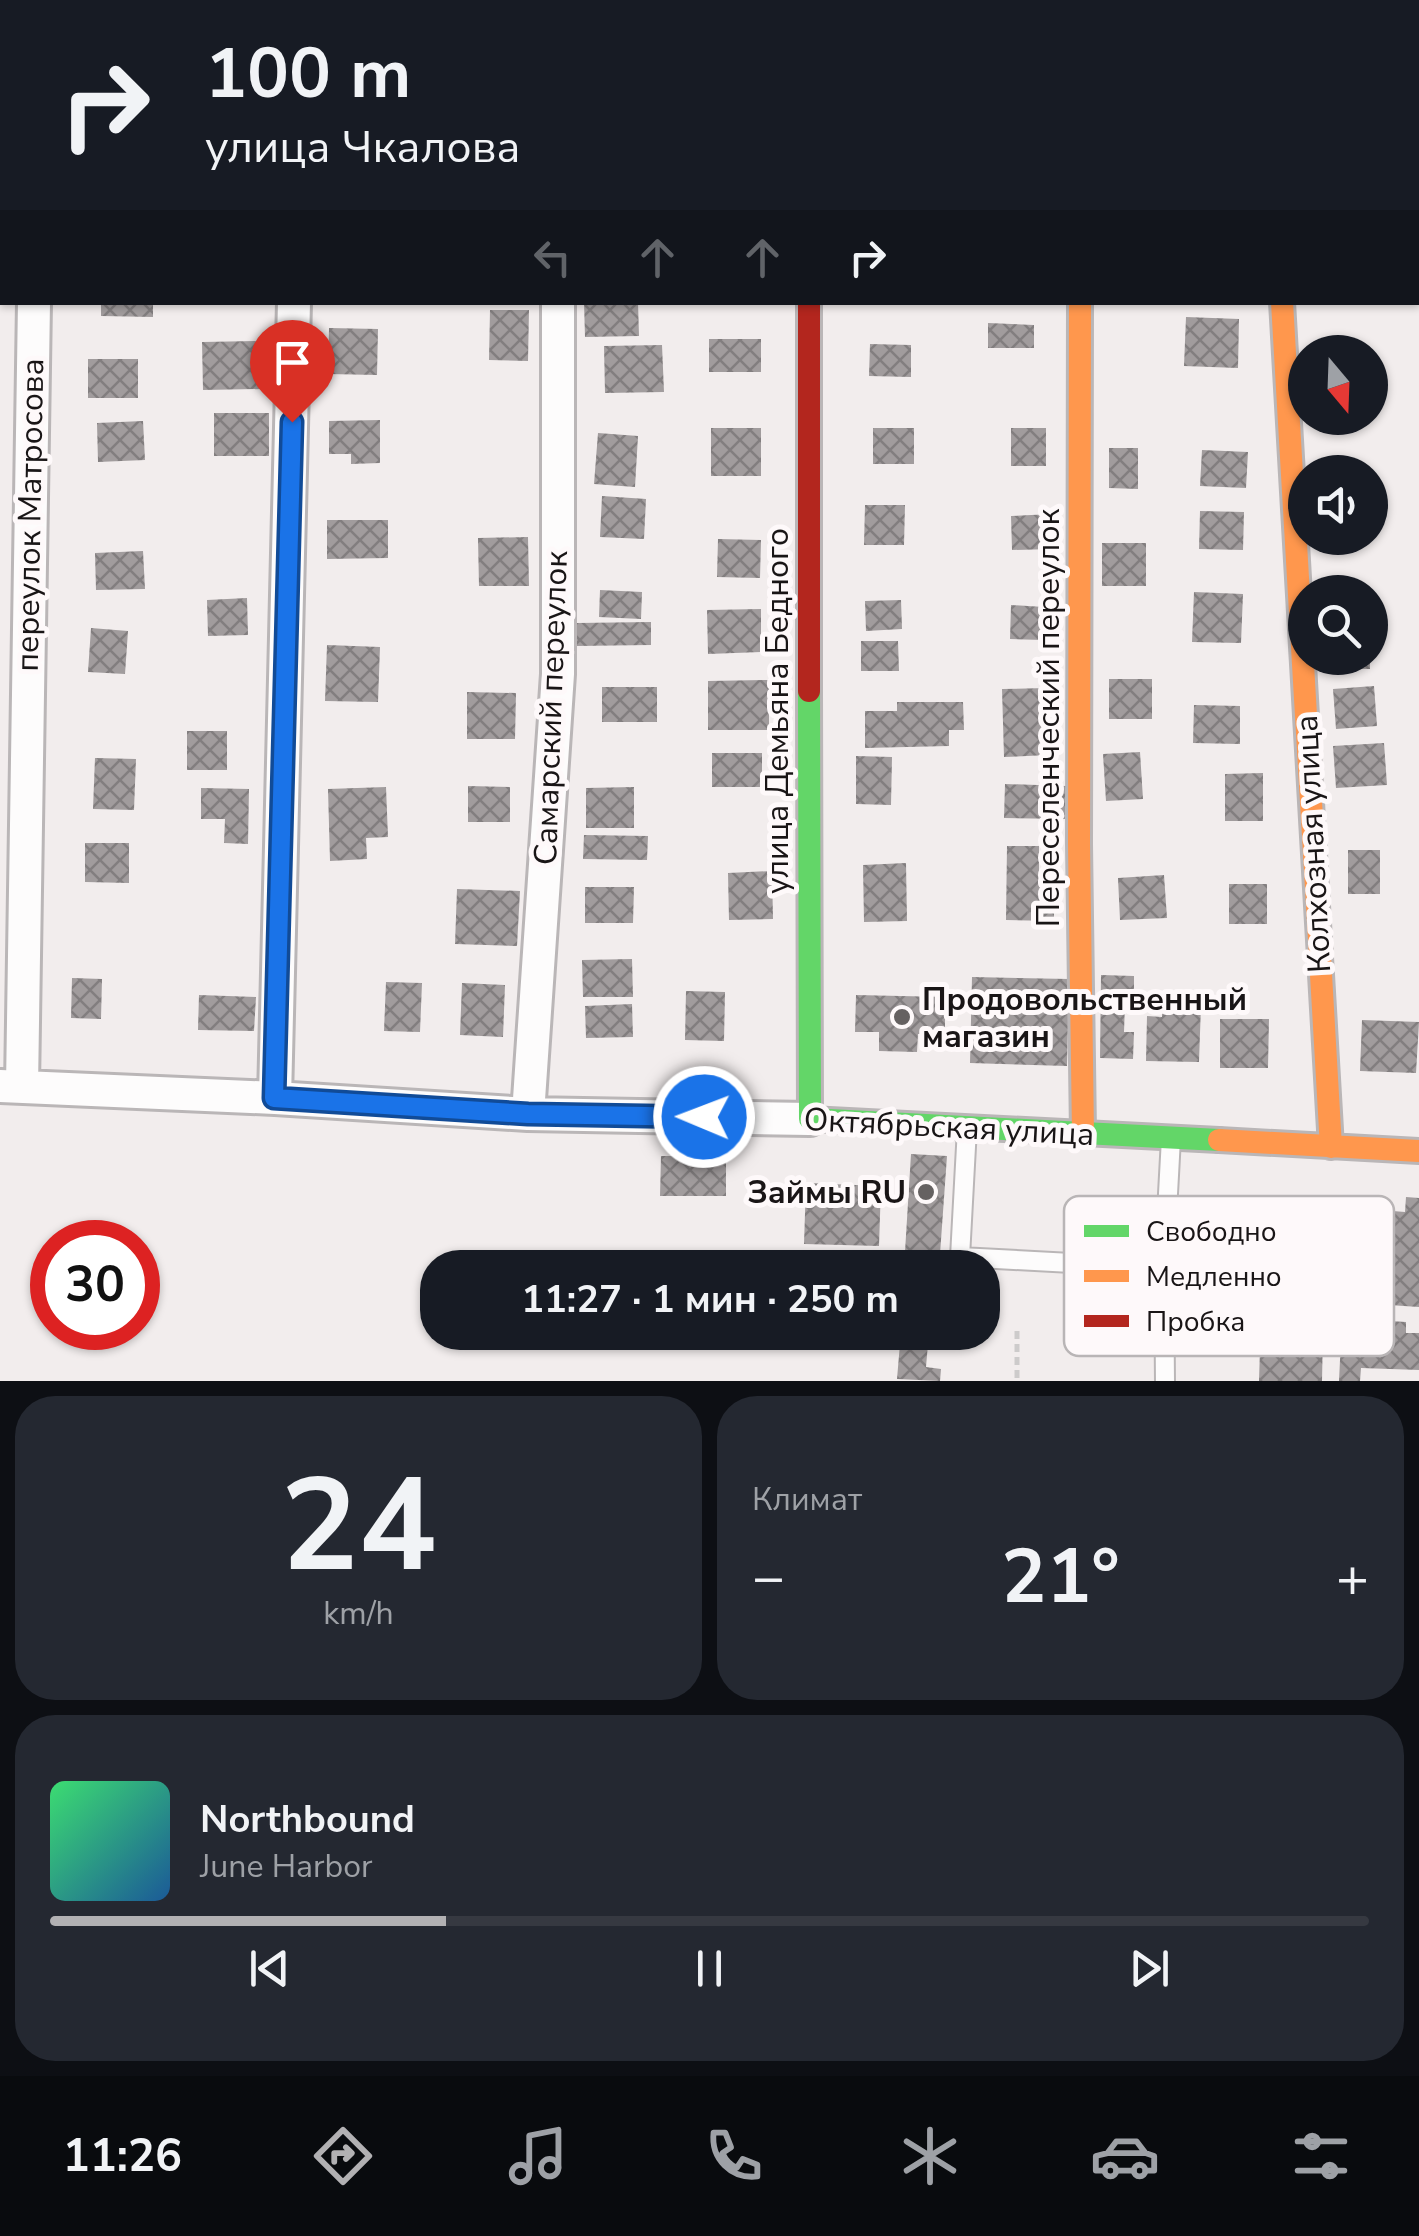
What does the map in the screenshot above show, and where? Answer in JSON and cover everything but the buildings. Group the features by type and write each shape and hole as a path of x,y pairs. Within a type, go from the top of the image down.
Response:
{"street":[{"name":"переулок Матросова","path":"11,1087 34,305"},
{"path":"274,1098 294,305"},
{"name":"Самарский переулок","path":"528,1114 558,674 558,305"},
{"name":"улица Демьяна Бедного","path":"809,305 810,1119"},
{"name":"Переселенческий переулок","path":"1080,305 1083,1134"},
{"name":"Колхозная улица","path":"1282,305 1330,1147"},
{"name":"Октябрьская улица","path":"11,1087 528,1114 810,1119 1419,1151"}],"lane":[{"path":"966,1128 960,1257 1064,1263"},
{"path":"1167,1196 1170,1138"},
{"path":"1166,1356 1166,1381"}],"path":[{"path":"1018,1332 1018,1381"}],"traffic: fast":[{"path":"809,691 810,1119 1219,1140"}],"traffic: slow":[{"path":"1080,305 1083,1134"},
{"path":"1282,305 1331,1147"},
{"path":"1219,1140 1419,1151"}],"traffic: jam":[{"path":"809,305 809,691"}],"place":[{"name":"Продовольственный магазин","path":"902,1017"},
{"name":"Займы RU","path":"926,1192"}],"route":[{"path":"292,422 274,1098 528,1114 704,1117"}]}
